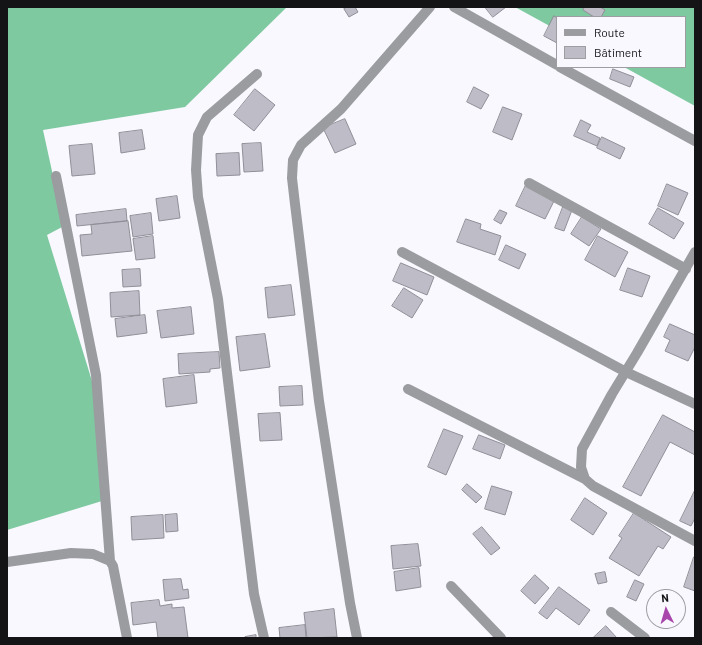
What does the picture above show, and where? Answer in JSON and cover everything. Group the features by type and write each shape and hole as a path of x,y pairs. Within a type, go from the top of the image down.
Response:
{"street":[{"path":"357,638 350,603 317,386 294,198 292,178 293,160 301,145 341,109 430,7"},
{"path":"454,7 556,64"},
{"path":"562,68 695,141"},
{"path":"257,74 207,117 198,135 196,170 198,197 218,300 254,594 264,638"},
{"path":"56,176 96,375 110,561 113,566 127,638"},
{"path":"529,182 686,269"},
{"path":"402,252 626,372 695,404"},
{"path":"585,479 582,467 582,449 612,394 695,252"},
{"path":"408,389 585,479 593,486 695,541"},
{"path":"7,562 71,553 93,554 110,561"},
{"path":"451,586 501,638"},
{"path":"611,612 645,638"}],"green space":[{"path":"7,7 287,7 185,107 43,130 64,226 47,235 96,394 102,501 7,530"},
{"path":"515,7 695,7 695,106 626,68 686,68 686,16 556,16 556,29"}],"building":[{"path":"348,7 355,7 358,12 349,17 344,9"},
{"path":"485,7 506,7 493,17"},
{"path":"585,7 600,7 605,10 602,16 592,16 583,10"},
{"path":"554,16 556,17 556,42 544,36"},
{"path":"613,69 634,77 630,87 610,79"},
{"path":"474,87 489,95 481,109 467,102"},
{"path":"255,89 275,105 254,131 234,115"},
{"path":"503,107 522,114 512,140 493,132"},
{"path":"345,119 356,144 335,153 323,128"},
{"path":"581,120 591,125 587,132 600,138 597,146 574,136"},
{"path":"142,130 145,149 121,153 119,133"},
{"path":"602,137 625,148 620,159 597,148"},
{"path":"261,143 263,171 244,172 242,144"},
{"path":"92,144 95,174 72,176 69,146"},
{"path":"239,153 240,175 217,176 216,154"},
{"path":"667,184 688,193 678,215 658,206"},
{"path":"526,185 555,199 545,219 516,206"},
{"path":"177,196 180,218 159,221 156,199"},
{"path":"563,207 572,210 564,231 555,228"},
{"path":"658,208 684,223 674,239 649,224"},
{"path":"126,209 127,221 77,226 76,215"},
{"path":"500,210 507,213 501,224 494,220"},
{"path":"151,213 153,234 133,237 130,216"},
{"path":"582,217 601,229 589,246 571,234"},
{"path":"466,219 481,224 480,229 501,236 495,255 457,242"},
{"path":"128,221 132,251 82,256 80,235 92,234 91,225"},
{"path":"153,236 155,258 136,260 133,239"},
{"path":"598,236 628,252 615,277 585,260"},
{"path":"506,245 526,254 519,269 499,260"},
{"path":"401,263 434,277 427,295 393,281"},
{"path":"628,268 650,276 642,297 620,290"},
{"path":"140,269 141,286 123,287 122,270"},
{"path":"291,285 295,315 268,318 265,288"},
{"path":"404,288 423,300 412,318 392,306"},
{"path":"139,291 140,315 111,317 110,293"},
{"path":"191,307 194,334 161,338 157,311"},
{"path":"145,315 147,333 117,337 115,319"},
{"path":"670,324 695,335 695,347 688,361 665,351 670,340 664,337"},
{"path":"265,334 270,367 240,371 236,337"},
{"path":"219,352 220,368 210,369 210,372 179,374 178,354"},
{"path":"194,375 197,403 166,407 163,379"},
{"path":"302,386 303,405 280,406 279,387"},
{"path":"280,413 282,440 260,441 258,414"},
{"path":"663,415 695,432 695,455 670,442 641,496 623,487"},
{"path":"444,429 463,436 446,475 428,467"},
{"path":"479,435 505,445 500,459 473,449"},
{"path":"467,484 482,497 476,503 462,490"},
{"path":"492,486 512,492 505,515 485,509"},
{"path":"695,490 695,518 691,526 680,521"},
{"path":"585,498 607,513 593,535 571,520"},
{"path":"634,513 671,537 663,549 658,546 639,576 609,558 622,538 619,536"},
{"path":"177,514 178,531 166,532 165,515"},
{"path":"163,515 164,538 132,540 131,517"},
{"path":"482,527 500,548 491,555 473,534"},
{"path":"418,544 421,566 393,569 391,546"},
{"path":"695,557 695,591 684,587"},
{"path":"419,568 421,587 396,591 394,572"},
{"path":"605,572 607,582 598,584 595,574"},
{"path":"535,575 549,588 535,604 521,591"},
{"path":"181,579 183,590 188,589 189,598 165,601 163,580"},
{"path":"635,580 644,584 636,601 627,597"},
{"path":"559,587 590,610 579,625 556,608 547,619 539,613"},
{"path":"159,600 160,606 172,604 172,608 184,607 188,638 158,638 156,622 133,625 131,603"},
{"path":"334,609 337,637 307,638 304,613"},
{"path":"305,625 306,638 280,638 279,628"},
{"path":"606,626 617,638 593,638"},
{"path":"256,635 256,638 245,638 245,637"}]}
